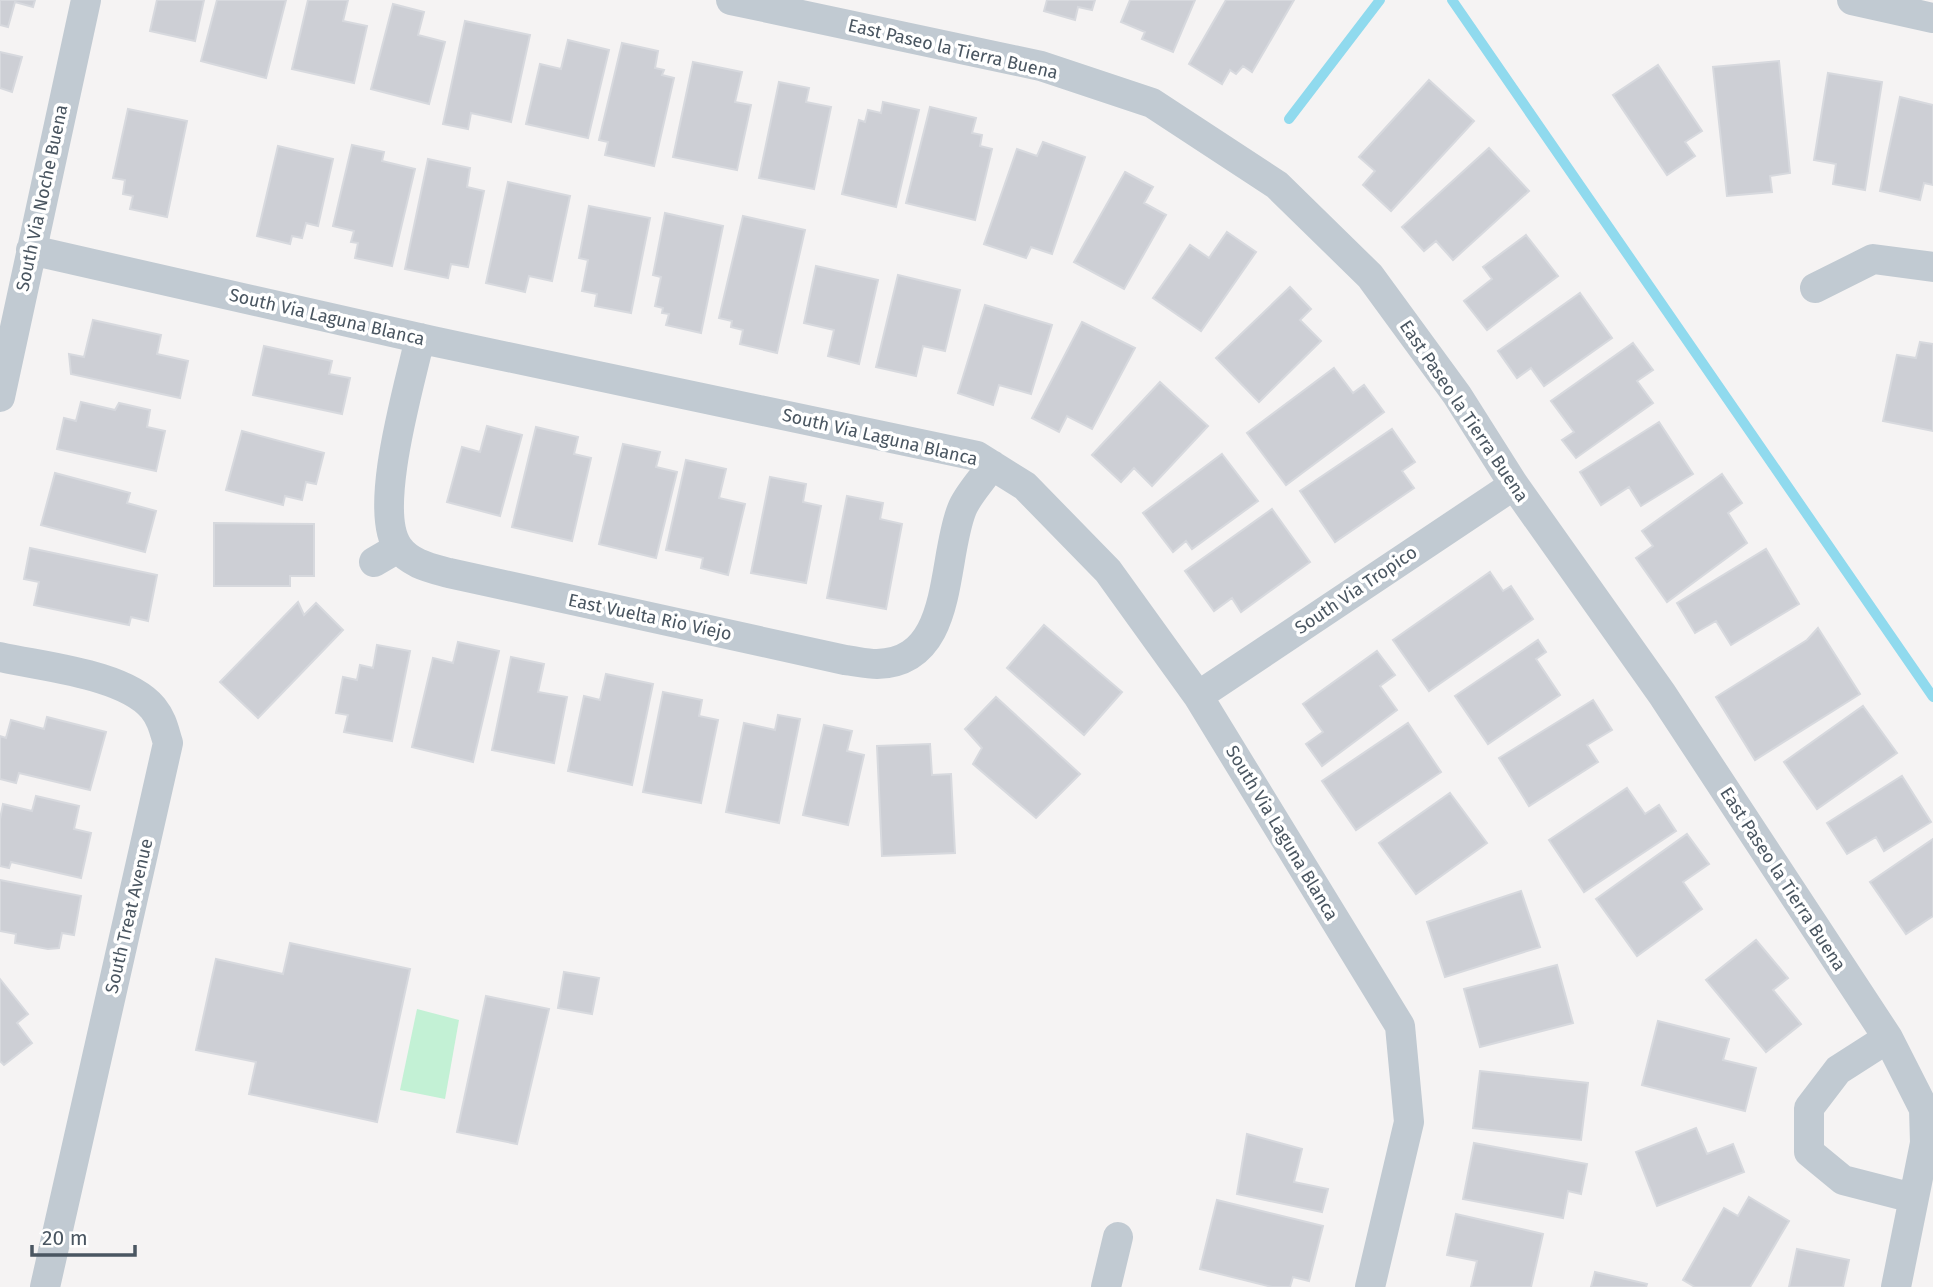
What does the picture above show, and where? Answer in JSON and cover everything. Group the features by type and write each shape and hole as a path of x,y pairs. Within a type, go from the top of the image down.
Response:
{"street":[{"name":"South Via Noche Buena","path":"0,397 86,0"},
{"name":"East Paseo la Tierra Buena","path":"731,0 1041,66 1152,103 1277,186 1370,276 1457,395 1514,485 1662,694 1888,1038 1928,1109 1925,1143 1896,1287"},
{"path":"1852,0 1933,18"},
{"name":"South Via Laguna Blanca","path":"31,250 420,338 977,456 1025,486 1108,571 1198,696 1400,1026 1409,1122 1370,1287"},
{"path":"1815,288 1873,259 1933,267"},
{"name":"East Vuelta Rio Viejo","path":"420,338 387,498 390,527 386,555 449,573 845,660 915,665 930,636 940,607 962,509 992,465"},
{"name":"South Via Tropico","path":"1198,696 1514,485"},
{"name":"South Treat Avenue","path":"0,657 113,683 135,692 162,720 167,743 45,1287"},
{"path":"1888,1038 1838,1070 1810,1108 1809,1152 1843,1180 1913,1198"},
{"path":"1106,1287 1118,1237"}],"green space":[{"path":"417,1009 459,1020 445,1099 400,1090"}],"building":[{"path":"0,0 35,0 33,7 15,2 8,27 0,25"},
{"path":"157,0 204,0 195,41 150,31"},
{"path":"217,0 286,0 266,78 201,61"},
{"path":"308,0 348,0 343,21 367,26 354,83 292,69"},
{"path":"1047,0 1095,0 1092,10 1078,7 1075,20 1044,11"},
{"path":"1130,0 1195,0 1173,52 1142,39 1145,32 1121,22"},
{"path":"1226,0 1294,0 1252,72 1243,66 1236,74 1230,70 1222,84 1189,64"},
{"path":"393,4 424,12 418,35 445,42 429,104 371,89"},
{"path":"465,21 530,35 511,122 471,113 468,129 443,124"},
{"path":"568,40 609,50 588,138 526,124 540,64 561,69"},
{"path":"622,43 658,51 655,68 664,70 662,75 674,78 654,166 605,155 608,142 599,140"},
{"path":"0,52 22,57 12,92 0,88"},
{"path":"1779,61 1790,173 1770,176 1772,192 1727,196 1713,67"},
{"path":"693,62 742,72 735,102 751,105 737,170 673,157"},
{"path":"1658,65 1702,131 1685,142 1695,156 1667,175 1613,95"},
{"path":"1828,73 1882,82 1865,190 1833,184 1836,164 1814,160"},
{"path":"1429,80 1474,121 1391,211 1363,185 1375,171 1359,157"},
{"path":"779,82 809,88 806,102 831,107 814,189 759,178"},
{"path":"1900,97 1933,105 1933,185 1924,183 1920,200 1880,191"},
{"path":"883,102 919,110 896,207 842,194 859,120 865,122 868,110 881,113"},
{"path":"930,107 976,118 972,133 982,135 980,146 992,149 975,220 906,203"},
{"path":"128,109 187,121 167,217 130,209 133,196 123,194 125,180 113,178"},
{"path":"1043,142 1085,157 1052,254 1031,247 1026,258 984,244 1017,149 1037,156"},
{"path":"352,145 384,152 382,161 415,169 392,266 355,258 358,243 351,242 354,231 333,226"},
{"path":"278,146 333,159 318,226 306,223 302,238 292,236 290,244 257,236"},
{"path":"1489,148 1529,191 1453,260 1436,241 1424,251 1402,227"},
{"path":"428,159 470,168 467,187 484,191 468,267 451,264 448,278 405,269"},
{"path":"1125,172 1153,187 1144,203 1166,215 1124,289 1074,262"},
{"path":"508,182 570,196 552,281 529,276 525,292 486,283"},
{"path":"589,206 650,218 631,313 595,306 597,294 582,291 588,260 579,258"},
{"path":"665,213 723,226 701,333 666,325 669,314 662,313 663,308 655,306 661,277 653,275"},
{"path":"743,216 805,230 777,353 740,344 743,330 731,327 732,321 719,318"},
{"path":"1227,232 1256,252 1201,331 1153,298 1190,245 1209,258"},
{"path":"1526,235 1558,276 1487,330 1464,301 1492,279 1483,267"},
{"path":"816,266 878,280 859,364 828,356 834,330 804,323"},
{"path":"898,275 960,290 945,351 923,346 916,376 876,367"},
{"path":"1290,287 1311,309 1300,320 1321,341 1259,402 1216,358"},
{"path":"1580,293 1612,338 1544,386 1531,368 1517,378 1498,351"},
{"path":"985,305 1052,325 1031,394 999,385 993,405 958,393"},
{"path":"93,320 161,335 157,354 188,361 180,398 71,374 69,354 84,357"},
{"path":"1082,322 1135,348 1092,429 1067,416 1059,432 1032,418"},
{"path":"1920,342 1933,344 1933,431 1883,421 1897,355 1916,358"},
{"path":"1633,343 1653,370 1637,381 1653,403 1576,458 1562,440 1574,432 1551,401"},
{"path":"264,346 332,361 329,374 350,378 342,414 253,395"},
{"path":"1334,368 1353,393 1364,385 1384,412 1286,485 1247,433"},
{"path":"1160,382 1208,426 1152,486 1134,468 1121,482 1092,455"},
{"path":"81,402 115,410 119,403 150,410 147,427 165,431 156,471 57,449 64,418 76,421"},
{"path":"1659,422 1693,474 1641,506 1629,487 1601,505 1580,472"},
{"path":"487,426 522,435 500,516 447,502 462,447 480,452"},
{"path":"536,427 578,437 574,454 591,458 572,541 512,527"},
{"path":"1392,429 1415,462 1402,471 1414,488 1335,542 1300,491"},
{"path":"242,431 324,453 316,484 306,482 302,500 285,496 283,505 226,490"},
{"path":"623,444 660,452 656,467 677,472 656,558 599,544"},
{"path":"1222,454 1258,501 1192,549 1186,541 1173,552 1143,513"},
{"path":"686,460 726,469 719,498 745,504 728,575 701,568 703,558 666,550"},
{"path":"55,473 130,493 127,503 156,511 145,552 41,525"},
{"path":"1722,474 1742,503 1728,513 1747,543 1667,602 1636,558 1653,546 1642,531"},
{"path":"770,477 806,484 803,502 821,506 806,583 751,573"},
{"path":"847,496 883,503 880,519 902,524 886,609 827,598"},
{"path":"1272,509 1310,562 1241,612 1232,598 1214,611 1185,571"},
{"path":"214,523 314,524 314,576 290,576 290,586 214,586"},
{"path":"30,548 157,575 148,621 131,617 129,625 34,605 39,582 24,579"},
{"path":"1766,549 1799,604 1731,645 1716,621 1695,633 1677,603"},
{"path":"1490,572 1503,591 1511,586 1533,619 1429,691 1393,640"},
{"path":"298,602 304,615 316,603 343,630 258,718 220,682"},
{"path":"1044,625 1122,692 1084,735 1007,668"},
{"path":"1818,628 1860,694 1755,760 1716,697 1807,640"},
{"path":"1538,640 1546,652 1536,659 1560,695 1488,744 1455,696"},
{"path":"458,642 499,651 473,762 412,747 433,658 453,663"},
{"path":"377,645 410,651 392,741 344,732 348,715 336,713 343,677 357,680 360,665 373,668"},
{"path":"1377,651 1395,675 1380,686 1397,710 1322,766 1306,744 1323,732 1303,704"},
{"path":"511,657 544,664 538,692 567,697 554,763 492,750"},
{"path":"606,674 653,684 632,785 568,771 584,696 600,700"},
{"path":"663,692 702,700 699,716 718,720 701,803 643,792"},
{"path":"996,697 1080,774 1036,818 973,764 982,748 965,729"},
{"path":"1593,700 1612,730 1587,745 1598,762 1529,806 1499,758"},
{"path":"1863,706 1897,753 1817,809 1784,762"},
{"path":"778,715 800,719 779,823 726,812 744,723 775,730"},
{"path":"47,717 106,732 90,790 19,773 16,783 0,779 0,736 6,738 11,720 44,729"},
{"path":"1408,723 1441,772 1356,830 1322,781"},
{"path":"824,725 852,731 847,751 864,755 848,825 803,815"},
{"path":"930,744 932,775 951,774 955,853 882,856 877,746"},
{"path":"1902,776 1931,822 1884,851 1876,837 1847,854 1827,823"},
{"path":"1627,788 1645,814 1659,805 1676,831 1584,892 1549,840"},
{"path":"1450,793 1487,843 1416,894 1379,843"},
{"path":"36,796 79,806 74,829 91,833 81,878 11,862 9,868 0,866 0,819 3,804 32,811"},
{"path":"1687,834 1709,864 1683,882 1702,909 1637,956 1596,899"},
{"path":"1933,839 1933,916 1906,934 1870,882"},
{"path":"0,880 81,896 74,935 62,933 59,948 48,949 15,943 16,934 0,931"},
{"path":"1521,891 1540,947 1445,977 1427,922"},
{"path":"1756,940 1788,978 1773,990 1801,1024 1766,1052 1706,980"},
{"path":"290,943 410,969 377,1122 249,1094 256,1062 196,1050 216,959 283,974"},
{"path":"1557,965 1573,1023 1480,1047 1464,989"},
{"path":"564,972 599,978 592,1014 558,1008"},
{"path":"0,979 28,1014 17,1023 32,1043 4,1065 0,1061"},
{"path":"486,996 549,1009 517,1144 457,1132"},
{"path":"1658,1021 1729,1039 1723,1060 1756,1068 1745,1111 1642,1085"},
{"path":"1480,1071 1588,1083 1581,1140 1473,1128"},
{"path":"1696,1128 1707,1154 1733,1144 1744,1172 1657,1206 1636,1152"},
{"path":"1247,1134 1302,1149 1294,1182 1328,1189 1322,1212 1237,1194"},
{"path":"1474,1143 1587,1164 1581,1194 1568,1191 1563,1218 1463,1199"},
{"path":"1749,1197 1789,1221 1750,1287 1695,1287 1683,1280 1724,1208 1738,1216"},
{"path":"1217,1200 1323,1226 1309,1281 1293,1277 1290,1287 1272,1287 1200,1269"},
{"path":"1456,1214 1543,1234 1531,1287 1471,1287 1477,1261 1447,1255"},
{"path":"1797,1249 1849,1260 1843,1287 1789,1287"},
{"path":"1595,1272 1647,1284 1646,1287 1591,1287"}],"waterway":[{"path":"1289,119 1380,0"},
{"path":"1452,0 1933,697"}]}
